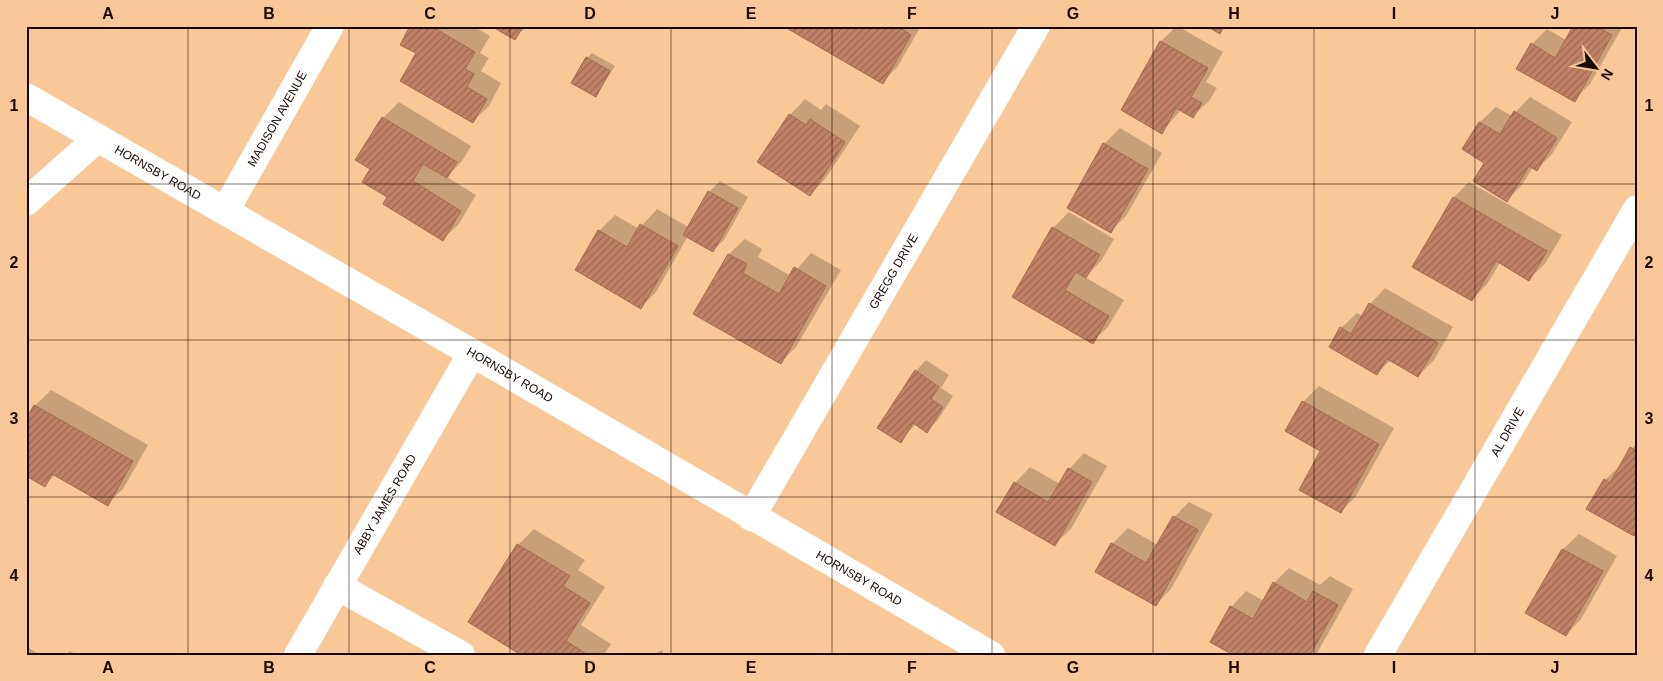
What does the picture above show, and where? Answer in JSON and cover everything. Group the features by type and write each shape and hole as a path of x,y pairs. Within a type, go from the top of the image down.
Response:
{"street":[{"name":"MADISON AVENUE","path":"225,211 330,26"},
{"name":"GREGG DRIVE","path":"751,517 1036,26"},
{"name":"HORNSBY ROAD","path":"26,97 472,353 991,655"},
{"path":"26,202 98,138"},
{"name":"AL DRIVE","path":"1378,655 1637,209"},
{"name":"ABBY JAMES ROAD","path":"298,655 472,353"},
{"path":"337,586 461,655"}],"building":[{"path":"410,26 431,26 475,52 465,69 474,74 467,87 487,99 473,123 400,81 416,53 400,45"},
{"path":"491,26 523,26 515,40"},
{"path":"783,26 897,26 911,35 883,84"},
{"path":"1206,26 1224,26 1220,34"},
{"path":"1573,26 1596,26 1612,35 1575,102 1516,69 1531,43 1555,58"},
{"path":"1160,41 1208,68 1191,97 1202,103 1193,118 1176,108 1162,134 1121,110"},
{"path":"586,57 610,71 596,97 571,83"},
{"path":"1514,111 1557,138 1537,171 1529,166 1507,202 1473,181 1484,163 1462,149 1479,122 1500,134"},
{"path":"789,114 806,125 810,119 845,142 810,196 757,162"},
{"path":"382,117 457,162 447,178 423,164 413,181 461,211 443,241 383,204 387,197 362,182 370,169 355,160"},
{"path":"1103,143 1148,169 1111,233 1067,208"},
{"path":"708,191 738,208 713,252 683,235"},
{"path":"1453,197 1547,251 1529,281 1496,261 1472,301 1412,267"},
{"path":"640,224 678,246 641,309 575,270 598,230 627,247"},
{"path":"1052,227 1100,255 1086,278 1076,272 1065,290 1109,316 1093,344 1012,297"},
{"path":"728,254 747,264 743,273 779,294 794,267 826,286 781,364 693,314"},
{"path":"1369,303 1438,343 1418,377 1387,359 1377,375 1329,347 1340,327 1351,334"},
{"path":"915,370 939,387 931,399 943,407 927,433 913,423 901,443 877,428"},
{"path":"1302,401 1379,444 1341,513 1299,490 1320,451 1285,431"},
{"path":"34,405 133,461 108,506 52,474 45,487 26,476 26,419"},
{"path":"1630,447 1637,451 1637,532 1634,536 1586,509 1604,479 1610,483"},
{"path":"1068,468 1092,482 1055,546 996,512 1014,482 1048,502"},
{"path":"1173,516 1198,530 1156,606 1095,572 1111,543 1146,563"},
{"path":"517,544 570,576 563,586 590,603 566,641 588,655 521,655 468,622"},
{"path":"1562,549 1603,571 1566,636 1525,613"},
{"path":"1273,582 1307,602 1313,591 1338,605 1310,655 1233,655 1210,642 1230,606 1253,619"}]}
